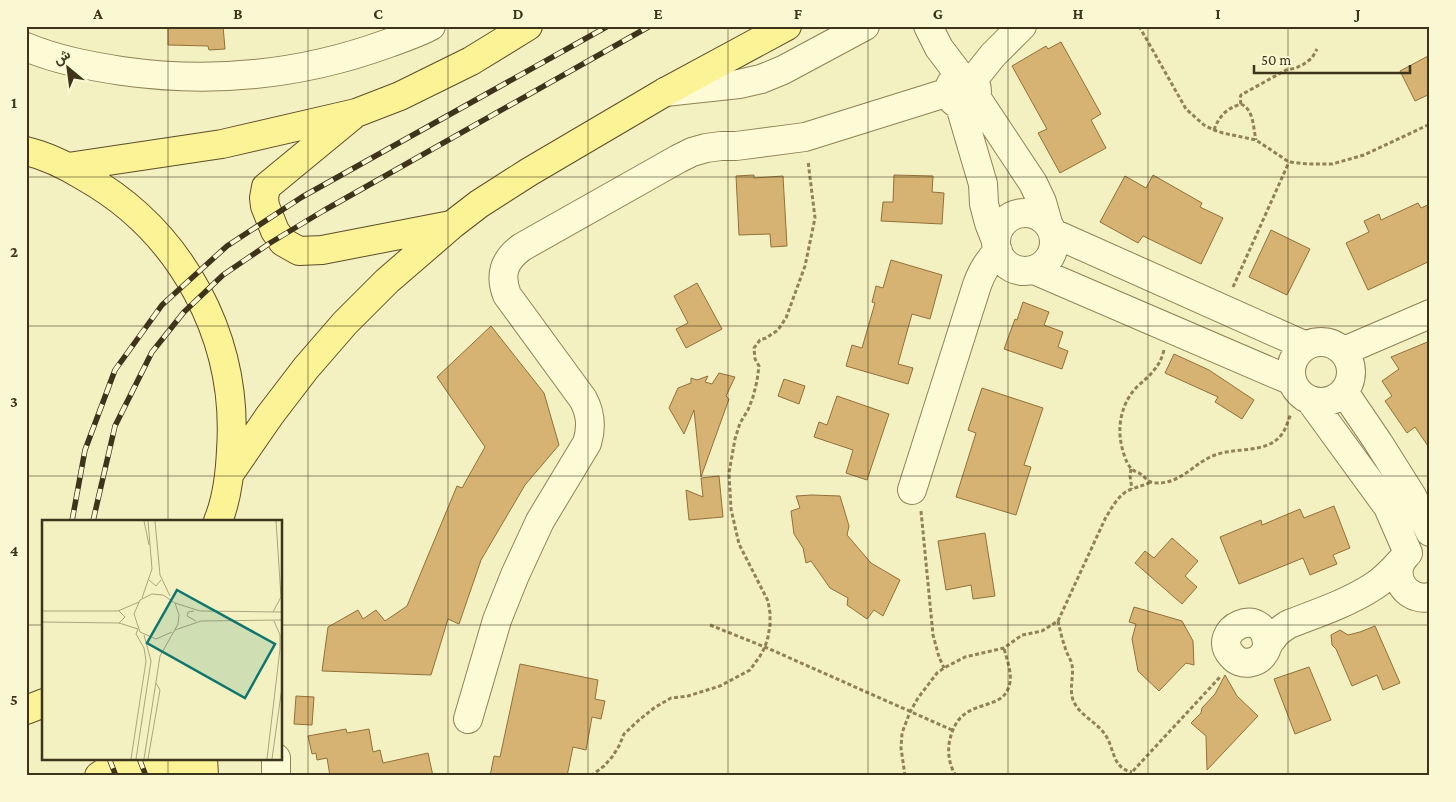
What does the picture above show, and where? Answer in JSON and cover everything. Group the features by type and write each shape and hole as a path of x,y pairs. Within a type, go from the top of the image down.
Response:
{"main road":[{"path":"68,167 222,144 356,113 400,96 470,61 528,26"},
{"path":"230,473 270,415 345,323 387,281 453,224 479,204 529,172 665,92 786,26"},
{"path":"356,113 266,187 265,206 275,230 283,242 299,251 322,250 453,224"},
{"path":"27,151 68,167 104,187 136,213 165,242 189,276 208,312 222,350 230,391 233,432 230,473 219,518"},
{"path":"26,710 42,704"},
{"path":"99,776 116,765 132,760"},
{"path":"149,760 176,768 188,776"},
{"path":"203,760 204,776"}],"street":[{"path":"30,26 32,49 91,66 158,76 225,77 292,70 358,55 421,32 431,26"},
{"path":"665,92 739,84 761,79 783,70 865,26"},
{"path":"928,26 964,90 1033,183 1042,202 1055,244 1052,256 1034,270 1023,271 1012,268 1003,261 997,246 984,204 964,90"},
{"path":"468,718 497,620 515,575 540,521 587,443 590,432 591,420 583,399 507,295 503,277 504,268 508,260 522,247 692,152 706,148 805,137 964,90 993,55 1022,26"},
{"path":"914,482 981,272 997,246 999,230 1006,220 1016,214 1028,213 1039,216 1050,228 1222,309 1306,346"},
{"path":"1034,270 1167,327 1301,391 1322,402 1334,399 1344,392 1349,383 1352,372 1350,361 1344,351 1332,344 1319,342 1306,346 1296,355 1292,368 1301,391 1388,507 1413,554"},
{"path":"1344,351 1430,314"},
{"path":"1344,392 1412,496 1430,532"},
{"path":"1236,660 1243,663 1256,661 1265,652 1260,634 1277,633 1290,624 1353,598 1375,586 1413,554"},
{"path":"1413,554 1399,568 1399,577 1407,592 1425,599"},
{"path":"1353,598 1378,594 1402,594 1425,599"},
{"path":"276,760 276,776"}],"path":[{"path":"1139,26 1186,110 1204,125 1223,134 1256,140 1289,162 1320,165 1344,161 1374,151 1430,124"},
{"path":"1241,104 1241,95 1286,70 1304,64 1312,58 1316,49"},
{"path":"1214,130 1223,113 1241,104 1247,106 1250,112 1256,140"},
{"path":"591,776 612,757 624,734 638,720 671,698 704,692 750,670 760,656 768,637 770,614 768,602 739,544 730,508 729,473 734,440 740,423 748,410 757,381 759,366 755,359 754,348 760,340 778,330 786,318 800,281 811,242 815,218 805,137"},
{"path":"1222,309 1289,162"},
{"path":"1167,327 1167,338 1162,358 1152,374 1131,394 1122,412 1120,444 1132,469 1151,482 1162,483 1180,478 1203,460 1224,452 1255,449 1270,444 1282,435 1301,391"},
{"path":"1132,469 1130,476 1132,489"},
{"path":"914,482 933,636 944,668"},
{"path":"905,776 901,748 902,733 918,698 937,673 965,657 1004,648 1022,635 1042,631 1058,621 1105,519 1121,496 1132,489 1151,482"},
{"path":"1058,621 1072,666 1071,692 1074,703 1084,716 1104,733 1111,745 1117,764 1124,770 1132,772"},
{"path":"710,625 952,730"},
{"path":"956,776 949,754 952,730 965,713 999,700 1007,691 1010,673 1004,648"},
{"path":"1129,776 1236,660"}],"building":[{"path":"168,26 223,26 225,49 209,50 208,46 168,45"},
{"path":"1061,42 1101,114 1091,120 1106,148 1060,173 1038,133 1047,129 1012,66 1046,46 1048,49"},
{"path":"1430,55 1430,94 1415,101 1400,71"},
{"path":"754,175 754,178 783,176 787,246 771,247 770,234 739,235 736,176"},
{"path":"894,175 933,176 932,192 944,193 942,224 881,221 883,202 893,202"},
{"path":"1153,175 1202,203 1200,207 1223,218 1201,264 1143,236 1138,243 1100,222 1125,176 1146,188"},
{"path":"1418,203 1421,208 1430,204 1430,261 1368,290 1346,243 1369,232 1364,221 1379,214 1381,220"},
{"path":"1271,230 1310,249 1287,295 1249,277"},
{"path":"891,260 942,275 930,319 912,314 898,364 913,368 908,384 846,366 852,345 862,348 875,303 872,302 876,286 883,288"},
{"path":"697,283 722,329 686,348 676,329 688,323 674,296"},
{"path":"1023,302 1049,312 1044,325 1063,332 1058,347 1068,351 1062,369 1004,349"},
{"path":"491,326 544,393 559,445 525,485 481,560 459,624 448,619 431,675 322,671 328,627 358,610 363,619 376,610 385,621 407,606 457,486 462,488 485,447 437,377"},
{"path":"1430,341 1430,449 1415,427 1407,433 1385,401 1392,396 1382,381 1399,369 1391,357"},
{"path":"1174,354 1209,370 1254,400 1242,419 1215,402 1218,397 1165,373"},
{"path":"719,373 735,377 726,396 729,399 701,477 694,410 684,434 669,408 678,388 691,383 691,378 697,380 708,376 705,382 712,384"},
{"path":"784,379 805,386 799,404 778,396"},
{"path":"982,388 1043,408 1024,465 1031,467 1016,515 956,497 976,433 968,430"},
{"path":"837,396 889,414 867,480 846,473 853,450 814,437 819,422 827,425"},
{"path":"719,476 723,517 689,520 686,490 703,497 701,478"},
{"path":"796,496 840,496 849,526 847,535 871,563 900,580 883,616 874,610 867,619 847,605 848,598 830,588 811,561 806,563 803,548 794,534 791,511 800,508"},
{"path":"1334,506 1350,548 1333,555 1337,564 1310,575 1303,558 1239,584 1220,537 1261,520 1262,525 1300,509 1304,518"},
{"path":"985,533 995,596 973,599 971,585 946,590 938,541"},
{"path":"1172,538 1198,561 1185,576 1197,587 1182,604 1135,563 1145,551 1154,558"},
{"path":"1134,607 1182,621 1193,641 1194,665 1186,663 1159,691 1138,671 1132,639 1136,624 1129,622"},
{"path":"1375,626 1400,683 1383,690 1377,675 1352,686 1336,649 1332,645 1331,635 1340,630 1348,635"},
{"path":"520,664 598,680 595,699 605,701 601,719 592,717 586,750 573,747 567,776 490,776 494,756 500,757"},
{"path":"1309,667 1331,720 1295,734 1274,679"},
{"path":"1225,675 1237,696 1258,716 1207,770 1206,736 1191,723 1215,694"},
{"path":"296,696 314,697 312,725 294,724"},
{"path":"346,729 347,733 369,729 373,752 380,750 383,763 428,753 433,776 330,776 327,758 317,760 316,753 312,754 308,736"}],"railway":[{"path":"72,520 85,450 115,370 162,305 227,246 302,197 608,26"},
{"path":"93,520 115,426 152,352 184,312 223,275 270,243 323,211 650,26"},
{"path":"110,760 116,776"},
{"path":"140,760 146,776"}]}
